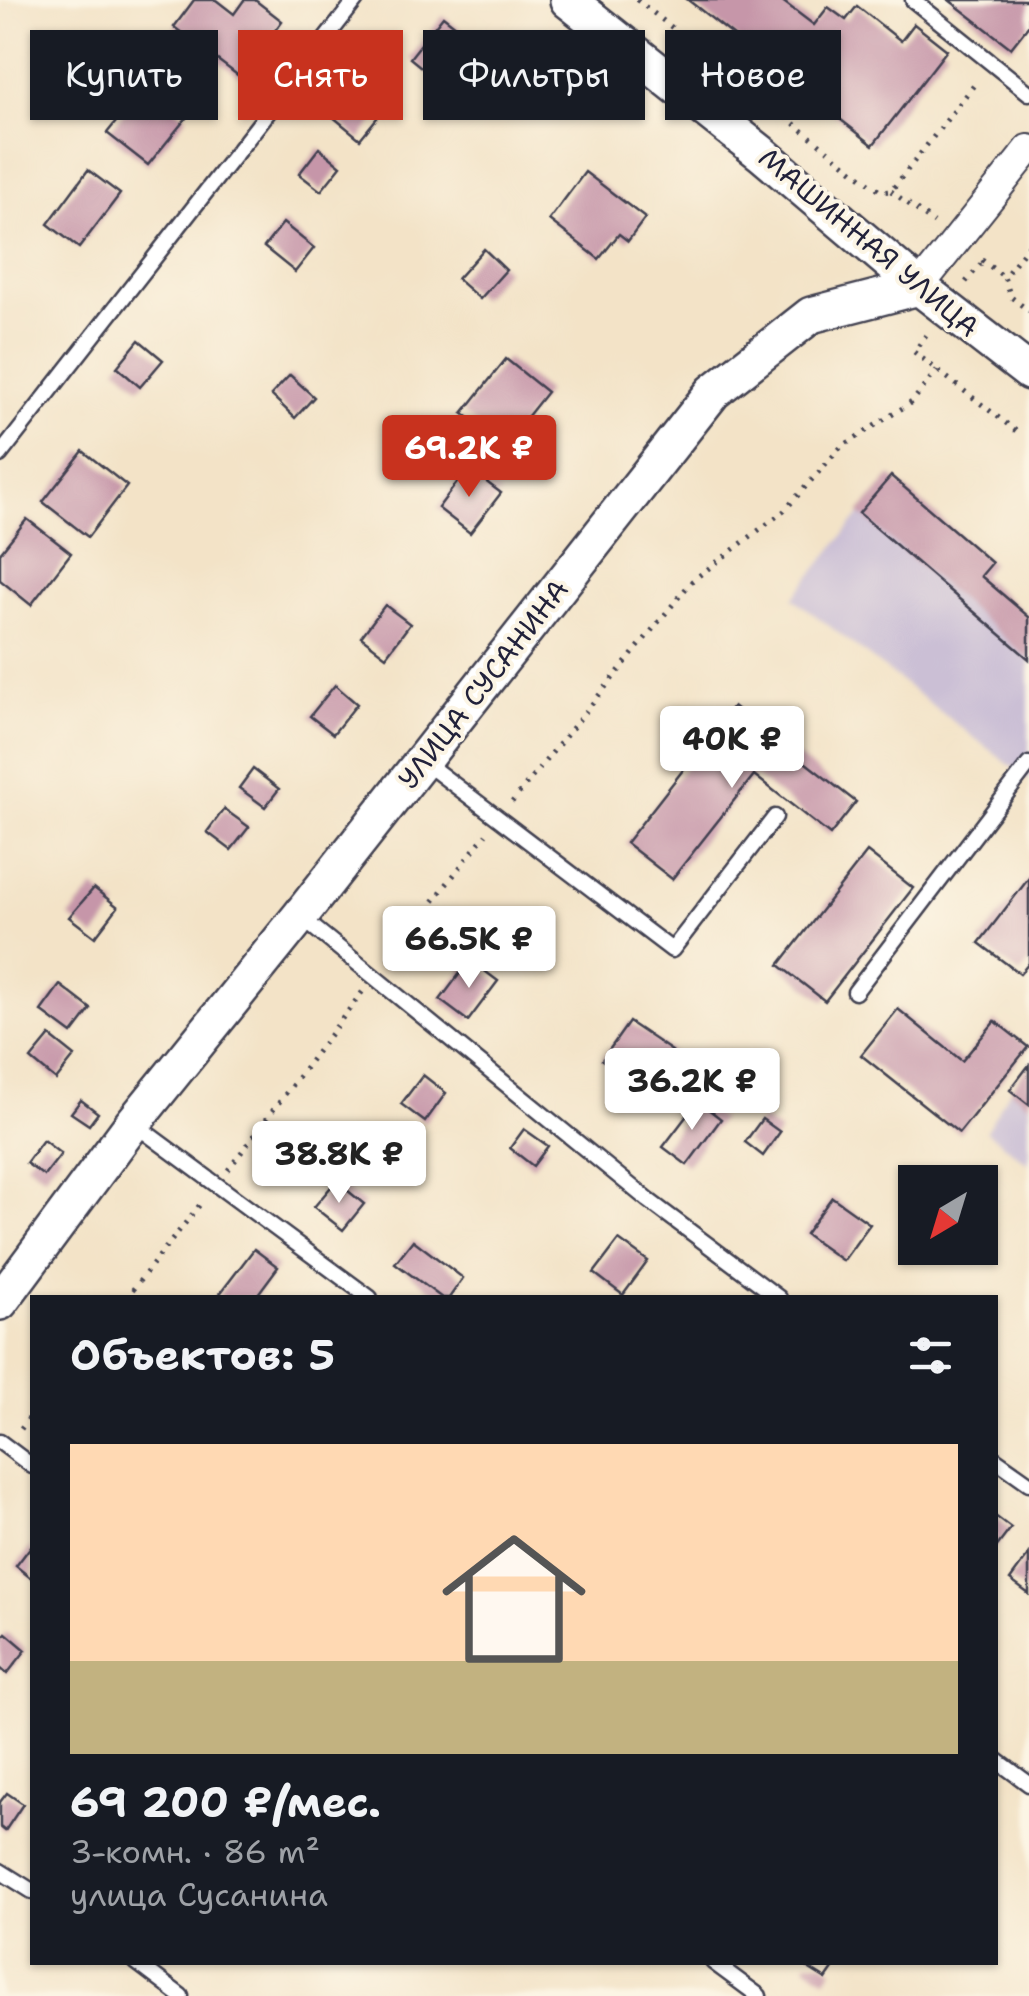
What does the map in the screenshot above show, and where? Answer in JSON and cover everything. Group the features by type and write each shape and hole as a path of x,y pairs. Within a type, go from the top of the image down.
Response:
{"street":[{"name":"МАШИННАЯ УЛИЦА","path":"568,0 1029,372"},
{"path":"919,287 1029,149"},
{"name":"УЛИЦА СУСАНИНА","path":"0,1302 133,1122 712,392 810,316 919,287"}],"lane":[{"path":"0,455 356,0"},
{"path":"913,0 1029,93"},
{"path":"422,760 672,950 775,816"},
{"path":"855,992 1029,764"},
{"path":"300,916 648,1200 775,1295"},
{"path":"133,1122 366,1295"},
{"path":"0,1442 30,1464"},
{"path":"998,1461 1029,1484"},
{"path":"998,1761 1029,1784"},
{"path":"0,1870 30,1890"},
{"path":"140,1965 180,1996"},
{"path":"717,1965 759,1996"}],"path":[{"path":"637,0 881,192 892,192 991,63"},
{"path":"1029,245 1004,277 1011,297 1029,311"}],"shaded area":[{"path":"891,476 992,563 981,576 1029,617 1029,780 793,598"},
{"path":"1029,1065 1029,1164 986,1131"}],"building":[{"path":"194,0 216,0 234,14 244,0 255,0 282,21 275,30 238,30 238,75 218,60 218,30 174,27"},
{"path":"688,0 781,0 814,25 828,7 846,20 857,6 901,41 914,24 947,50 873,145 841,120 841,30 726,30"},
{"path":"949,0 1029,0 1029,25 1011,48"},
{"path":"443,16 461,30 432,30"},
{"path":"423,41 423,69 410,58"},
{"path":"118,120 185,120 148,165 107,133"},
{"path":"337,120 375,120 360,139"},
{"path":"319,148 341,166 321,191 299,174"},
{"path":"88,170 120,194 79,248 48,224"},
{"path":"585,172 645,218 628,241 619,234 599,259 549,220"},
{"path":"283,223 314,248 295,272 264,247"},
{"path":"484,249 506,270 480,299 457,279"},
{"path":"139,340 163,360 140,387 117,367"},
{"path":"506,359 547,392 504,446 463,413"},
{"path":"290,375 314,397 295,418 271,395"},
{"path":"83,451 127,486 88,537 43,502"},
{"path":"468,468 501,493 470,533 438,508"},
{"path":"891,476 992,563 981,576 1029,617 1029,659 859,513"},
{"path":"27,519 71,553 31,605 0,580 0,553"},
{"path":"385,605 410,624 386,656 361,637"},
{"path":"335,685 357,704 333,734 310,716"},
{"path":"733,706 856,802 830,835 754,775 672,879 626,843"},
{"path":"253,769 279,789 265,807 239,788"},
{"path":"224,809 249,827 231,850 207,832"},
{"path":"867,852 913,888 825,1001 779,965"},
{"path":"1029,878 1029,963 1020,974 979,943"},
{"path":"94,888 118,907 95,937 69,917"},
{"path":"470,960 498,981 468,1021 440,1000"},
{"path":"60,985 91,1009 72,1034 41,1011"},
{"path":"898,1009 962,1061 995,1021 1028,1047 959,1133 861,1055"},
{"path":"629,1022 672,1051 645,1090 602,1060"},
{"path":"50,1036 75,1056 56,1080 31,1059"},
{"path":"1029,1065 1029,1105 1010,1090"},
{"path":"423,1075 446,1093 425,1122 401,1104"},
{"path":"81,1100 98,1113 89,1125 71,1113"},
{"path":"698,1101 721,1119 687,1165 663,1147"},
{"path":"762,1119 780,1132 763,1156 745,1142"},
{"path":"524,1129 548,1146 533,1166 510,1148"},
{"path":"43,1140 61,1154 44,1176 26,1163"},
{"path":"336,1181 364,1204 343,1230 314,1207"},
{"path":"832,1197 870,1224 843,1261 805,1234"},
{"path":"413,1240 463,1278 451,1295 438,1295 395,1263"},
{"path":"619,1240 648,1261 623,1295 594,1273"},
{"path":"254,1249 278,1267 257,1295 219,1295"},
{"path":"998,1518 1011,1528 998,1545"},
{"path":"30,1548 30,1577 16,1566"},
{"path":"1029,1554 1029,1594 1010,1580"},
{"path":"6,1633 26,1650 7,1674 0,1668 0,1641"},
{"path":"7,1793 23,1804 5,1831 0,1827 0,1802"},
{"path":"828,1965 833,1969 826,1979 805,1966"}]}
